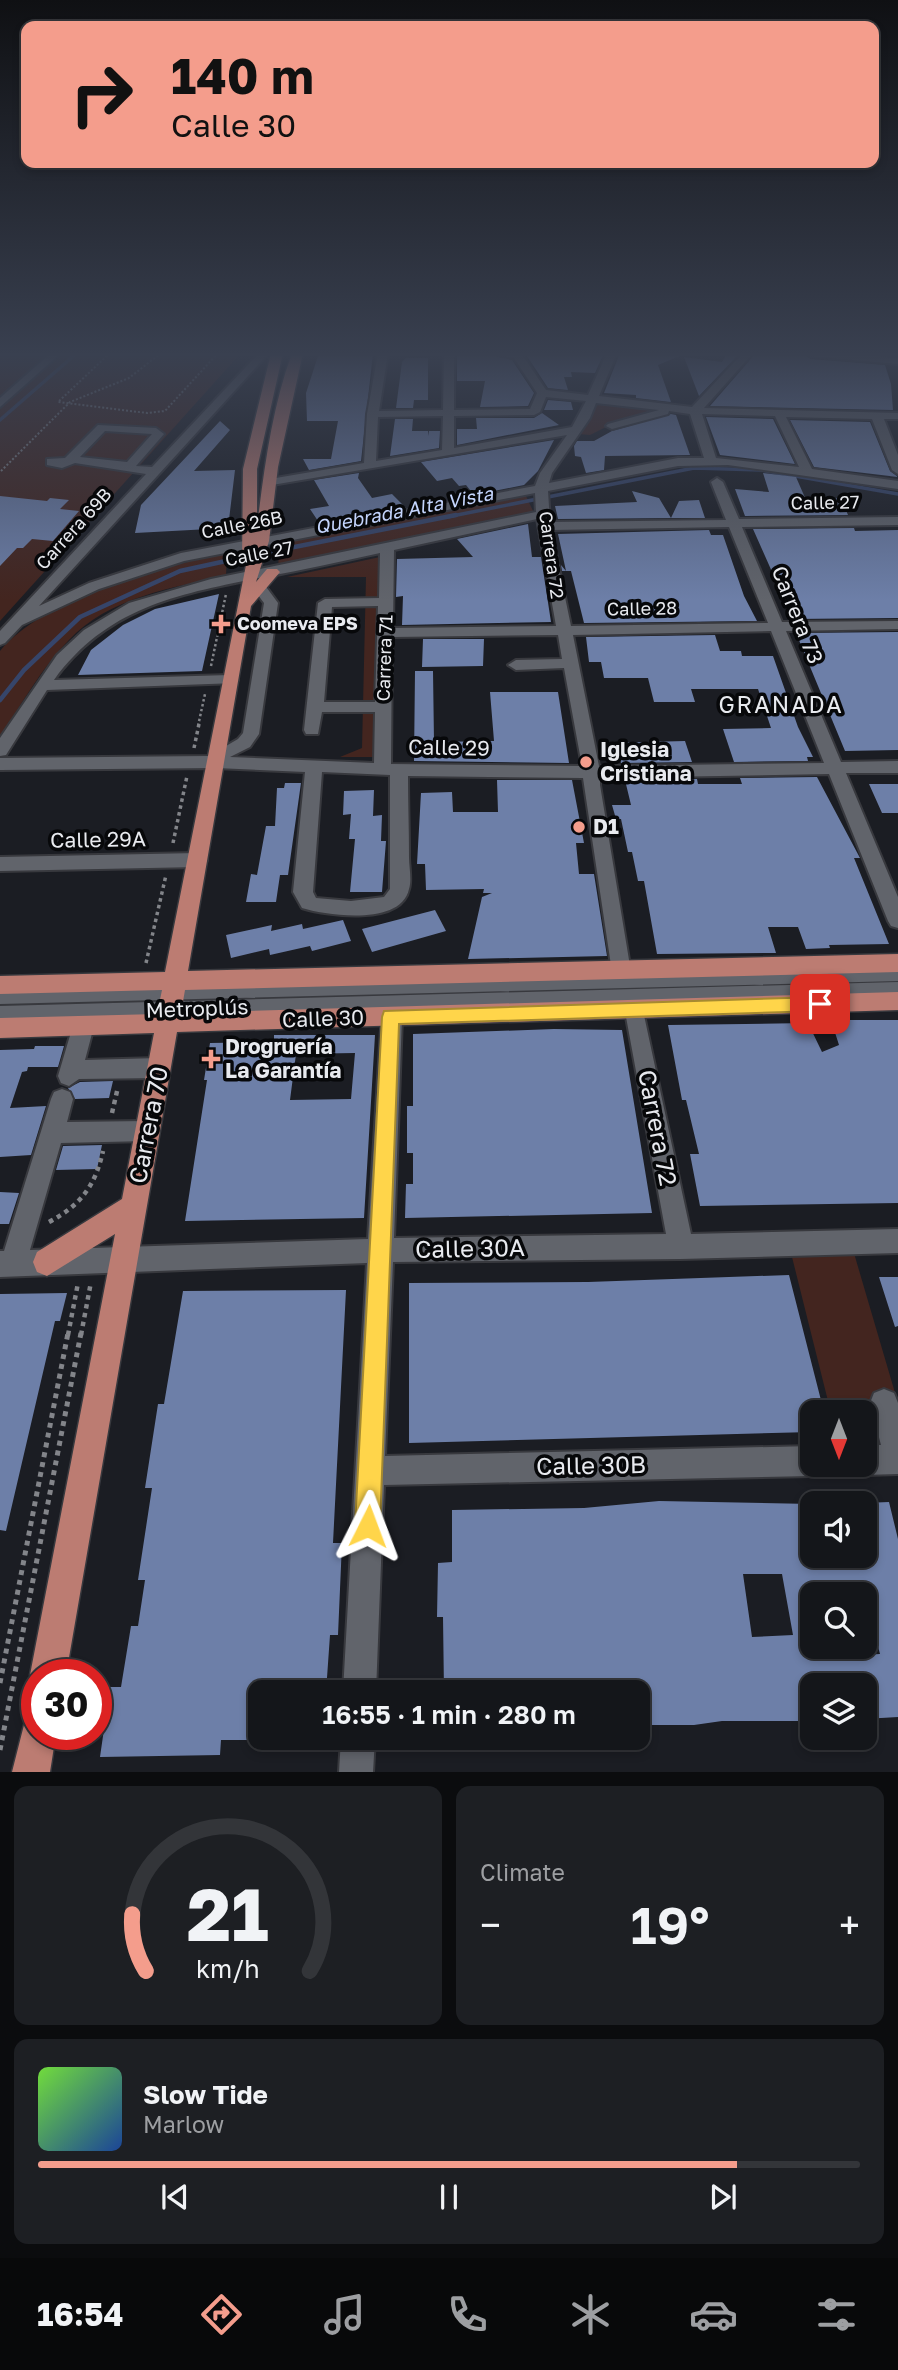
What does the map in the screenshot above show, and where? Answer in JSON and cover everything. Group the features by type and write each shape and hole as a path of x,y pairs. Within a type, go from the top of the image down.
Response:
{"main road":[{"name":"Carrera 70","path":"254,558 250,469 257,436"},
{"name":"Carrera 70","path":"50,1659 100,1261 133,1207 230,680 279,436"},
{"path":"254,558 272,572"},
{"name":"Calle 30","path":"0,1028 83,1026 172,1002 628,970 898,963"},
{"name":"Calle 30","path":"0,985 172,1002 391,1017 898,1001"},
{"path":"47,1262 133,1207"},
{"path":"32,1772 35,1750"}],"street":[{"path":"51,463 62,464 72,460 93,436"},
{"path":"152,471 127,469 155,436"},
{"name":"Carrera 69B","path":"0,640 185,436"},
{"path":"370,466 372,436"},
{"path":"448,453 449,436"},
{"path":"270,483 544,436"},
{"name":"Carrera 72","path":"571,436 552,462 543,504 562,630 592,772 591,785 612,878 628,970"},
{"path":"703,436 711,460"},
{"path":"789,436 806,470"},
{"path":"885,436 898,470"},
{"path":"72,460 129,466"},
{"name":"Calle 26B","path":"17,622 94,586 155,564 254,558 543,504 678,462 711,460 806,470 898,485"},
{"name":"Carrera 73","path":"717,482 898,921"},
{"name":"Calle 27","path":"272,572 387,547 543,504 734,524 898,521"},
{"name":"Carrera 71","path":"314,767 303,892 309,904 318,907 376,907 390,903 398,896 400,889 384,707 387,547"},
{"path":"216,759 244,743 251,734 271,603 254,558"},
{"name":"Calle 27","path":"44,685 68,653 88,633 110,618 254,558"},
{"path":"313,730 326,600 386,602"},
{"name":"Calle 28","path":"386,633 898,625"},
{"path":"516,664 569,663"},
{"path":"0,751 44,685 230,680"},
{"path":"315,707 384,707"},
{"name":"Calle 29","path":"0,764 216,759 314,767 592,772 898,766"},
{"name":"Calle 29A","path":"0,864 198,860"},
{"name":"Metroplús","path":"0,1015 172,1002 898,973"},
{"name":"Metroplús","path":"0,996 172,1002 898,990"},
{"name":"Carrera 72","path":"633,1009 681,1247"},
{"path":"361,1680 391,1017"},
{"path":"83,1026 70,1073 159,1068"},
{"path":"6,1264 62,1099"},
{"path":"52,1133 147,1131"},
{"name":"Calle 30A","path":"6,1264 422,1249 681,1247 898,1241"},
{"path":"877,1459 898,1457 884,1404"},
{"name":"Calle 30B","path":"370,1471 800,1461"},
{"path":"356,1772 357,1750"}],"path":[{"path":"1,471 36,436"},
{"path":"47,1223 76,1205 96,1182 122,1069"},
{"path":"0,1682 100,1261"},
{"path":"0,1751 100,1261"}],"shaded area":[{"path":"0,436 167,436 0,621"},
{"path":"525,494 534,513 278,567 280,543"},
{"path":"227,553 226,576 142,596 103,614 85,626 50,662 0,736 0,651 19,632 44,616 105,587 170,566"},
{"path":"380,557 373,757 340,757 362,748 366,577 287,577"},
{"path":"582,988 583,995 209,1004 210,997"},
{"path":"851,1243 898,1403 877,1404 877,1400 828,1400 789,1245"}],"building":[{"path":"206,436 225,436 194,471 235,470 228,528 135,533 141,505"},
{"path":"335,436 364,436 361,461 309,470 303,459 331,459"},
{"path":"393,436 440,436 439,448 390,456"},
{"path":"457,436 504,436 457,445"},
{"path":"604,436 683,436 690,455 605,456 604,470 586,473 581,457 575,456 574,446 577,441 594,441"},
{"path":"713,436 781,436 795,464 720,455"},
{"path":"798,436 876,436 890,471 898,477 814,467"},
{"path":"554,440 538,471 524,485 474,495 466,485 459,486 452,478 437,481 421,462"},
{"path":"359,473 358,478 372,498 392,494 406,508 320,524 310,509 329,506 314,480"},
{"path":"763,473 796,477 806,500 841,498 848,515 745,516 735,489 769,492"},
{"path":"632,491 659,498 671,518 558,519 555,506 637,502"},
{"path":"0,496 47,501 50,498 69,500 60,509 79,511 53,541 32,539 23,548 17,548 0,566"},
{"path":"699,500 705,518 671,518 679,501"},
{"path":"528,524 532,557 541,557 551,622 402,625 403,596 396,597 397,559 473,557 457,539"},
{"path":"854,528 855,531 898,530 898,618 793,619 753,529"},
{"path":"709,530 711,535 723,535 744,596 757,621 584,623 571,571 566,571 558,534"},
{"path":"219,594 202,671 78,675 91,650 123,625 155,609"},
{"path":"898,632 898,750 845,751 796,633"},
{"path":"715,635 720,651 741,651 742,656 773,656 798,727 813,757 807,757 808,761 734,762 723,729 771,728 758,689 691,689 695,702 654,702 648,678 604,678 601,662 589,662 586,637"},
{"path":"423,639 484,639 483,666 422,667"},
{"path":"415,671 433,671 434,742 494,741 490,692 558,692 569,763 414,761"},
{"path":"685,741 692,762 621,763 620,760 612,760 608,743"},
{"path":"817,777 860,858 854,858 889,944 829,945 830,948 806,949 798,927 768,927 776,953 657,954 644,881 638,881 621,819 616,819 612,805 631,805 625,780 697,779 698,784 742,784 740,778"},
{"path":"497,780 572,780 584,843 576,843 579,874 594,874 607,956 468,959 482,897 492,893 483,893 484,889 426,890 425,864 417,864 421,793 452,792 453,812 498,812"},
{"path":"285,783 301,783 288,875 280,875 276,902 246,902 251,874 257,875 266,826 275,826 277,788 284,788"},
{"path":"869,784 898,784 898,813 882,813"},
{"path":"374,790 373,816 382,815 381,841 386,841 382,892 350,892 355,839 349,839 351,814 343,815 344,791"},
{"path":"435,910 446,931 372,952 362,929"},
{"path":"343,920 351,941 312,951 310,946 270,955 269,949 231,958 226,935 272,925 271,931 302,924 303,929"},
{"path":"831,1020 898,1020 898,1203 700,1206 690,1154 699,1154 686,1100 682,1100 668,1025 808,1023 822,1052 839,1045"},
{"path":"554,1029 622,1030 652,1213 405,1218 406,1184 413,1184 413,1153 407,1153 407,1106 413,1106 413,1034"},
{"path":"274,1035 375,1035 364,1218 185,1221 207,1080 204,1080 210,1043 274,1042","holes":["355,1053 351,1099 290,1100 296,1054"]},
{"path":"35,1046 64,1046 58,1067 28,1067 27,1071 22,1072 10,1108 46,1106 31,1155 0,1157 0,1050 34,1049"},
{"path":"113,1081 109,1098 75,1099 68,1088 80,1082"},
{"path":"102,1145 97,1169 56,1170 63,1146"},
{"path":"0,1192 19,1193 9,1224 0,1224"},
{"path":"789,1275 821,1400 800,1400 800,1432 409,1443 409,1283 588,1282"},
{"path":"879,1277 898,1277 898,1326 895,1327"},
{"path":"346,1290 333,1543 342,1543 338,1635 330,1635 327,1680 248,1680 248,1740 221,1740 220,1755 100,1757 101,1750 112,1750 112,1687 121,1687 131,1626 138,1626 145,1580 138,1580 152,1488 145,1488 158,1404 164,1404 183,1291"},
{"path":"67,1293 60,1321 55,1321 6,1531 0,1530 0,1294"},
{"path":"659,1501 800,1504 800,1568 877,1568 877,1502 889,1502 898,1539 898,1717 877,1718 877,1673 800,1673 800,1721 722,1721 694,1725 650,1725 650,1680 444,1680 443,1617 437,1617 438,1563 452,1562 452,1510 584,1508","holes":["743,1574 782,1574 793,1635 752,1637"]}],"waterway":[{"name":"Quebrada Alta Vista","path":"447,517 694,468 761,470 898,494"},
{"name":"Quebrada Alta Vista","path":"259,554 456,515"},
{"name":"Quebrada Alta Vista","path":"0,700 24,670 80,617 180,571 249,556"}],"place":[{"name":"Coomeva EPS","path":"221,624"},
{"name":"Iglesia Cristiana","path":"586,762"},
{"name":"D1","path":"579,827"},
{"name":"Drogruería La Garantía","path":"211,1059"}],"district":[{"name":"GRANADA","path":"781,705"}],"route":[{"path":"368,1526 391,1017 820,1004"}]}
